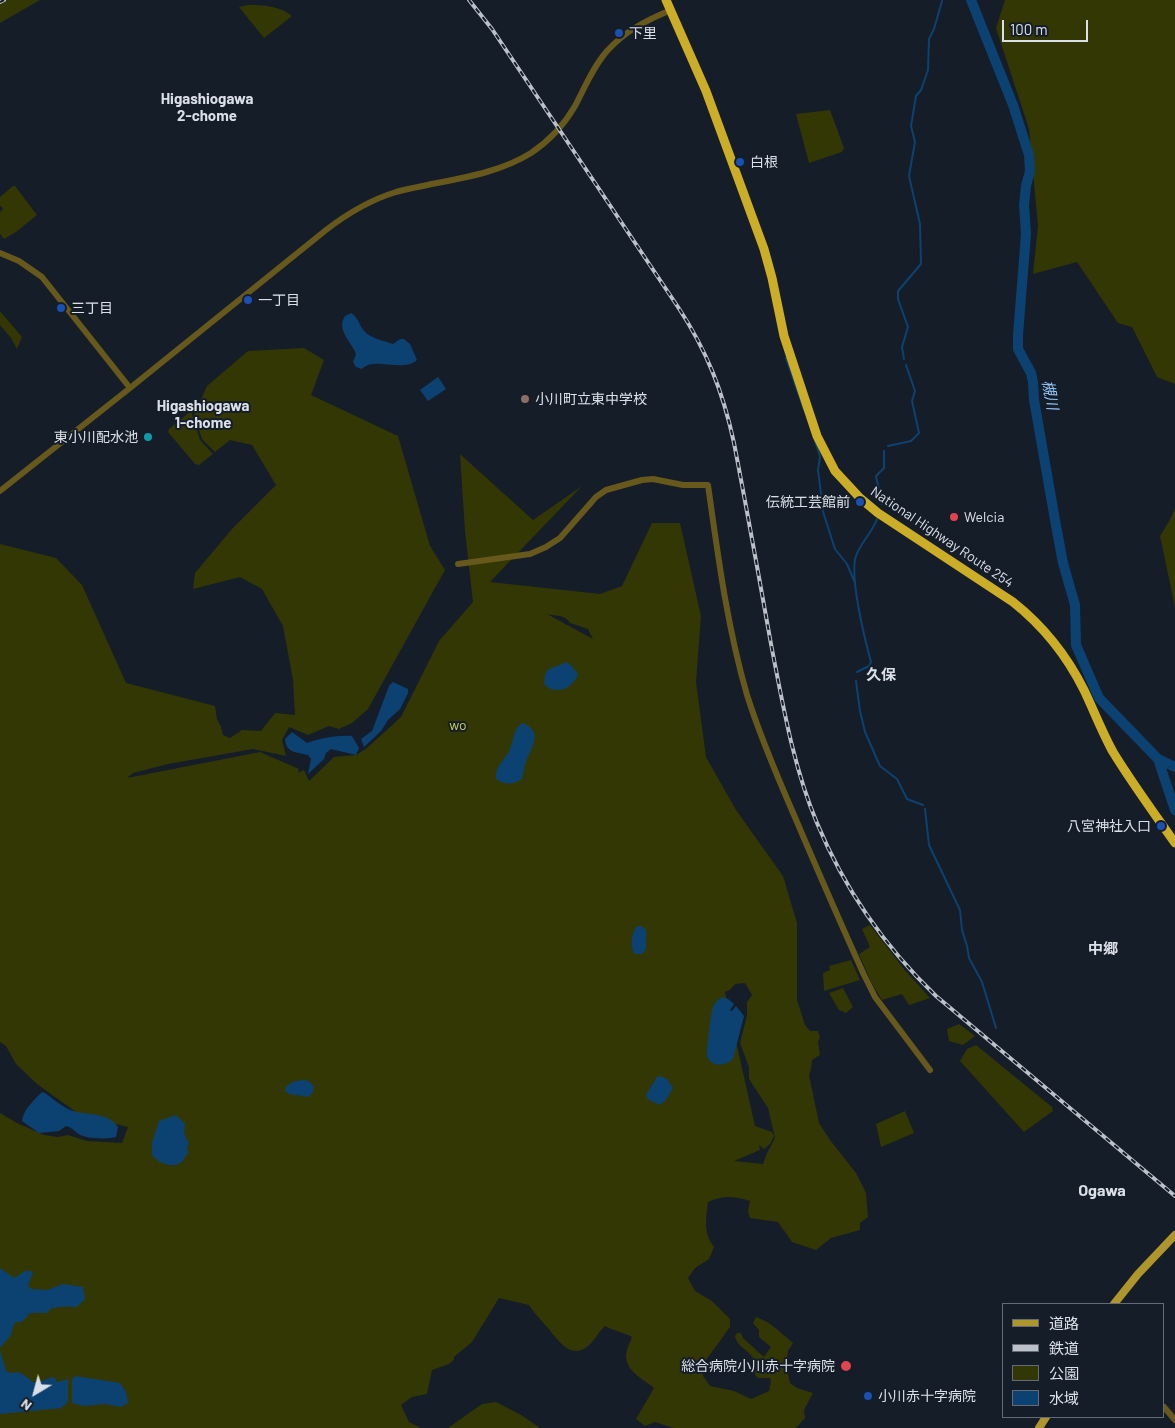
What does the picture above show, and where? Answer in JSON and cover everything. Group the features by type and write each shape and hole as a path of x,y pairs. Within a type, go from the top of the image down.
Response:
{"highway":[{"name":"National Highway Route 254","path":"666,0 706,91 764,249 784,336 817,436 829,462 848,487 860,498 885,517 1013,602 1043,630 1075,673 1114,753 1175,843"}],"main road":[{"path":"1115,1303 1133,1279 1175,1235"}],"street":[{"path":"0,491 354,210 376,199 395,193 496,169 535,150 561,126 573,109 595,68 613,44 637,25 670,10"},
{"path":"0,253 19,261 42,277 130,388"},
{"path":"458,564 530,554 546,547 560,538 596,496 606,490 642,480 654,479 683,485 708,486 731,632 757,724 782,788 864,975 876,997 930,1070"},
{"path":"1165,1408 1175,1420"}],"green space":[{"path":"0,0 40,0 0,23"},
{"path":"1005,0 1175,0 1175,384 1157,377 1132,327 1118,323 1077,262 1033,274 1038,226 1029,129 996,28"},
{"path":"248,5 277,8 292,16 264,38 239,7"},
{"path":"830,110 844,148 842,152 809,163 796,114"},
{"path":"15,186 37,215 4,239 0,234 0,212 3,209 0,205 0,197"},
{"path":"0,311 22,337 17,349 0,325"},
{"name":"wo","path":"304,348 324,360 311,395 398,436 430,546 445,570 368,709 352,723 339,729 329,726 308,735 289,727 282,740 286,756 253,749 168,764 133,773 127,778 260,752 299,769 298,773 304,770 309,781 334,757 356,755 367,748 401,717 439,641 473,602 465,531 460,454 533,520 582,486 490,582 600,594 622,586 652,523 680,523 701,616 696,682 706,757 736,810 783,876 797,923 797,1000 805,1025 810,1031 818,1031 820,1037 818,1042 820,1055 812,1060 809,1075 819,1123 856,1173 866,1193 868,1217 860,1223 860,1230 831,1238 816,1250 792,1242 778,1222 750,1218 748,1211 750,1201 729,1197 708,1202 707,1231 714,1247 709,1259 695,1268 688,1278 695,1291 712,1301 730,1319 730,1327 701,1367 703,1376 710,1386 734,1391 751,1399 769,1391 770,1378 758,1378 755,1375 753,1358 738,1343 735,1336 737,1333 741,1333 743,1338 764,1357 771,1347 759,1337 759,1330 753,1323 756,1317 766,1322 793,1343 788,1351 786,1365 790,1383 797,1388 813,1393 804,1410 805,1418 796,1428 674,1428 655,1422 645,1426 636,1419 654,1388 629,1367 626,1354 632,1337 605,1326 587,1347 575,1351 559,1342 529,1305 499,1298 472,1342 454,1357 454,1360 449,1364 432,1370 427,1394 412,1397 401,1405 409,1422 421,1428 0,1428 0,1113 44,1135 58,1137 68,1135 87,1141 122,1143 128,1127 80,1115 37,1084 16,1064 6,1046 0,1042 0,544 56,558 82,585 126,683 215,706 217,719 223,735 230,738 242,730 261,731 275,713 295,715 293,680 283,626 262,589 240,577 193,589 195,573 232,529 276,485 252,445 230,440 215,452 202,439 194,415 207,386 248,351","holes":["547,614 563,617 570,623 588,629 593,639","745,983 752,995 747,1002 747,1015 740,1043 749,1067 749,1079 768,1108 775,1138 763,1164 734,1161 760,1150 759,1145 764,1149 770,1144 774,1136 772,1132 755,1126 725,992 730,990 735,984"]},
{"path":"191,411 200,440 213,454 199,465 195,464 168,432 169,429"},
{"path":"1175,508 1175,607 1160,536"},
{"path":"870,925 904,969 930,998 909,1005 902,994 882,1000 871,982 859,954 870,947 862,929"},
{"path":"851,960 860,980 824,991 823,973 830,970 829,966"},
{"path":"843,988 853,1007 846,1013 839,1010 829,993"},
{"path":"959,1024 975,1036 963,1045 949,1041 947,1029"},
{"path":"976,1045 1052,1107 1053,1111 1024,1132 960,1061 967,1049"},
{"path":"905,1111 914,1133 881,1147 876,1124"},
{"path":"496,1402 521,1415 540,1428 448,1428 482,1404"}],"water":[{"path":"351,313 356,317 366,333 372,337 393,344 400,339 404,339 410,344 417,360 411,364 404,365 374,364 367,365 362,369 356,367 353,362 356,354 342,326 345,316"},
{"path":"438,377 446,389 428,401 420,390"},
{"path":"568,662 578,674 576,679 572,684 563,689 553,690 548,688 544,684 545,674 549,669"},
{"path":"393,682 408,689 408,693 400,709 364,747 361,739 372,731 389,686"},
{"path":"522,723 532,730 535,739 534,744 526,762 522,779 509,784 496,779 496,774 510,749 517,728"},
{"path":"292,732 307,743 329,737 352,736 359,748 356,755 331,749 326,753 324,759 308,774 311,759 308,755 287,747 285,739"},
{"path":"637,926 641,926 646,930 646,949 642,954 634,954 632,947 632,936"},
{"path":"722,997 734,1004 730,1010 732,1011 736,1006 744,1016 733,1059 719,1065 712,1063 707,1054 712,1010 716,1002"},
{"path":"660,1076 667,1079 673,1088 665,1101 659,1105 648,1099 646,1095 657,1077"},
{"path":"304,1080 314,1086 313,1092 309,1097 289,1094 285,1091 290,1083"},
{"path":"42,1092 68,1109 108,1118 118,1127 116,1137 86,1137 66,1126 59,1131 39,1133 22,1121 27,1109"},
{"path":"176,1115 185,1124 184,1133 189,1144 187,1147 188,1153 181,1163 169,1165 158,1161 152,1155 152,1142 159,1121"},
{"path":"0,1268 14,1278 25,1271 33,1272 28,1286 32,1289 47,1290 63,1284 83,1287 85,1299 77,1307 57,1307 50,1309 47,1313 30,1313 22,1322 16,1322 11,1335 0,1348"},
{"path":"0,1350 6,1371 20,1373 37,1383 52,1377 57,1382 68,1379 68,1402 61,1408 0,1414"},
{"path":"75,1376 120,1383 126,1392 128,1403 121,1407 105,1404 84,1406 72,1403 72,1379"}],"waterway":[{"name":"槻川","path":"971,0 1013,105 1029,155 1030,171 1024,205 1026,234 1018,349 1031,373 1033,382 1034,400 1063,563 1075,605 1076,645 1099,698 1158,759 1175,767"},
{"path":"904,359 902,347 908,327 898,299 898,291 921,264 920,224 909,176 915,142 911,126 916,96 921,90 928,70 929,39 942,1"},
{"path":"786,358 804,410"},
{"path":"888,446 911,441 919,433 912,401 915,391 906,365"},
{"path":"814,438 820,456 818,470 820,502 835,549 847,564 855,583"},
{"path":"882,504 876,476 884,468 884,451"},
{"path":"857,672 869,666 871,662 856,593 854,565 858,551 877,519"},
{"path":"856,681 865,732 880,766 897,779 907,799 923,805"},
{"path":"1158,759 1175,810"},
{"path":"925,809 929,845 960,910 962,930 969,958 982,982 996,1028"}],"railway":[{"path":"0,2 4,0"},
{"path":"469,0 492,29 678,307 713,372 725,406 734,443 775,667 795,757 801,780 817,823 840,871 883,937 936,996 1175,1196"}],"place":[{"name":"下里","path":"619,33"},
{"name":"白根","path":"740,162"},
{"name":"一丁目","path":"248,300"},
{"name":"三丁目","path":"61,308"},
{"name":"小川町立東中学校","path":"525,399"},
{"name":"東小川配水池","path":"148,437"},
{"name":"伝統工芸館前","path":"860,502"},
{"name":"Welcia","path":"954,517"},
{"name":"八宮神社入口","path":"1161,826"},
{"name":"総合病院小川赤十字病院","path":"846,1366"},
{"name":"小川赤十字病院","path":"868,1396"}],"district":[{"name":"Higashiogawa 2-chome","path":"207,108"},
{"name":"Higashiogawa 1-chome","path":"203,414"},
{"name":"久保","path":"881,675"},
{"name":"中郷","path":"1103,949"},
{"name":"Ogawa","path":"1102,1191"}]}
